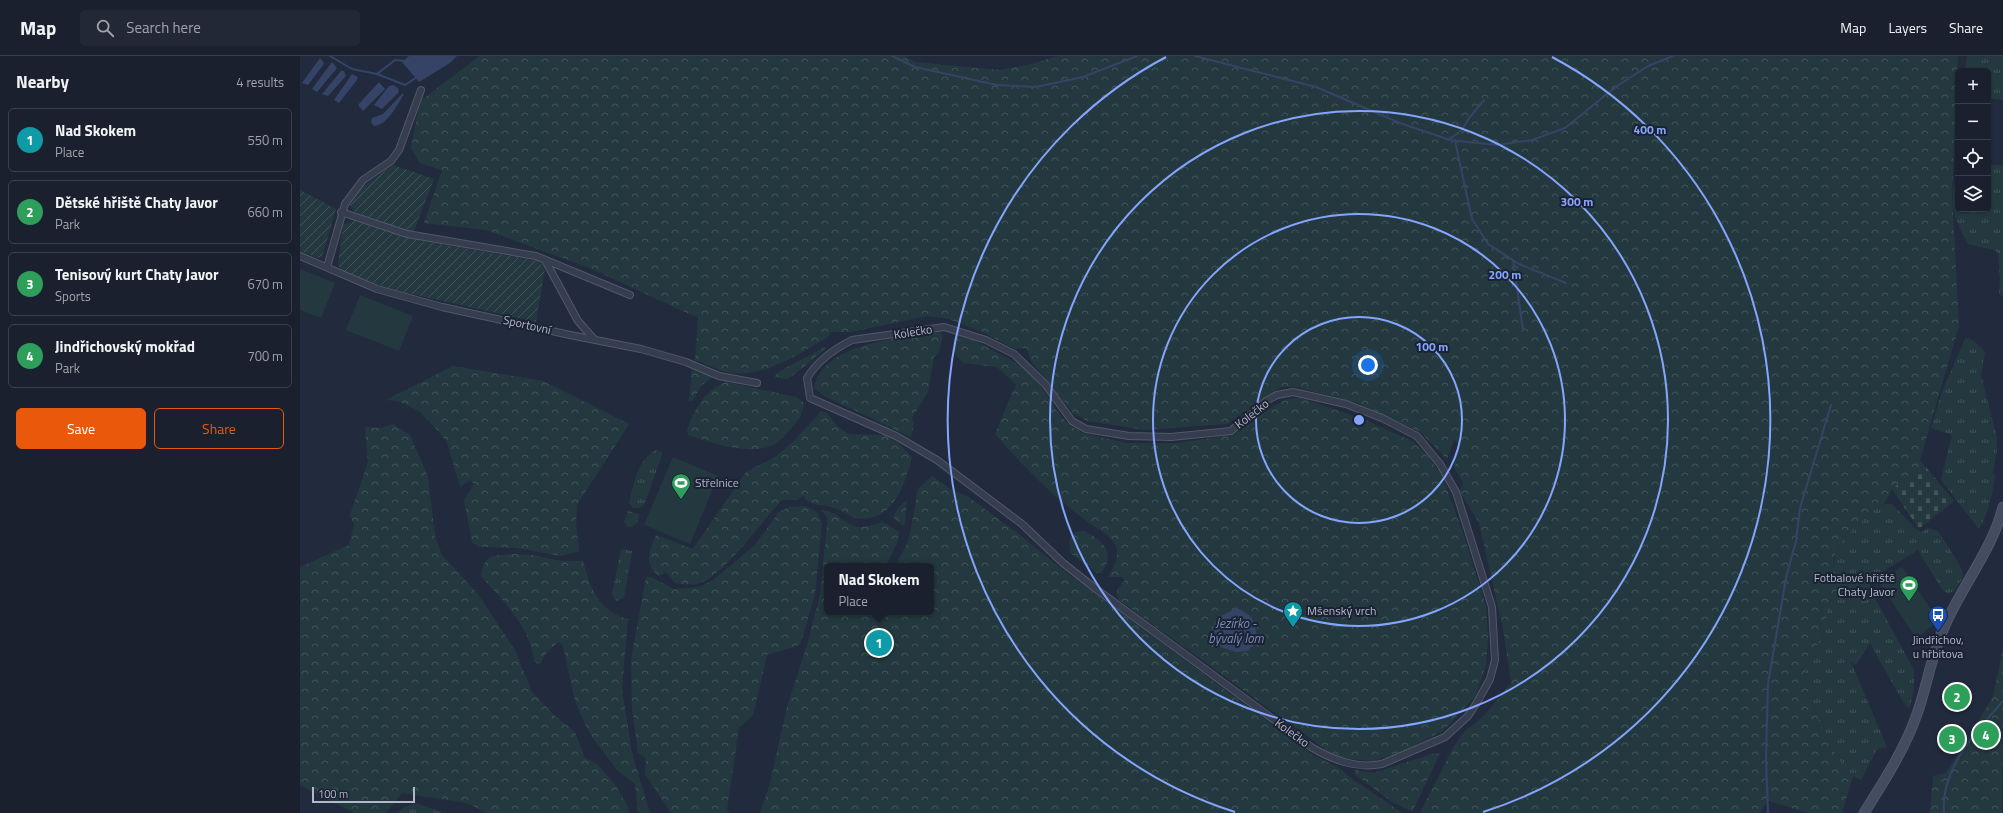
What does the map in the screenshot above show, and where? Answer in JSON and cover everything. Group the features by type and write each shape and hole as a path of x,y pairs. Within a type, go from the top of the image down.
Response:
{"street":[{"path":"327,267 344,204 357,186 391,161 399,150 421,90"},
{"path":"341,212 407,234 536,256 630,294"},
{"name":"Sportovní","path":"300,256 377,289 442,307 570,336 594,339 641,349 686,362 720,376 757,384"},
{"path":"545,260 578,321 594,339"},
{"name":"Kolečko","path":"944,327 986,340 1014,354 1045,384 1072,421 1086,429 1129,436 1171,437 1231,431 1266,402 1284,393 1293,392 1346,404 1382,418 1407,430 1420,439 1440,464 1456,492 1492,606 1495,660 1488,684 1476,704 1468,716 1445,737 1415,751 1376,765 1352,764 1332,759 1311,747 1096,589 1063,563 1015,519 923,451 896,436 810,398 807,378 820,361 852,340 944,327"},
{"path":"1864,813 1898,757 1917,714 1943,629 1970,575 1995,533 2003,507"}],"green space":[{"path":"480,56 905,56 915,62 999,70 1028,65 1058,56 1958,56 1957,68 1955,68 1955,125 1952,194 1959,326 1920,460 1924,465 1892,489 1884,504 1878,506 1856,526 1848,534 1836,551 1834,569 1843,585 1840,592 1830,602 1822,636 1807,657 1805,666 1805,677 1808,691 1821,724 1837,756 1853,776 1842,813 1808,813 1769,801 1759,813 1420,813 1454,746 1465,731 1485,715 1511,683 1503,629 1479,523 1460,492 1463,483 1454,468 1458,442 1454,440 1447,459 1420,432 1358,403 1297,387 1281,387 1227,424 1145,430 1087,421 1073,413 1031,361 1027,348 1014,349 985,333 949,319 927,316 851,332 831,332 828,337 804,351 764,370 750,373 723,371 695,360 698,318 592,269 486,230 424,223 442,170 420,163 411,148 420,101"},
{"path":"1967,56 2003,56 2003,100 1991,98 1991,68 1965,68"},
{"path":"393,165 434,179 413,233 355,212 349,204 364,186"},
{"path":"1991,165 2003,165 2003,297 1999,294 2000,278 1998,253 1994,250 1968,244 1956,218 1954,210 1953,192 1955,183 1955,212 1991,212"},
{"path":"300,190 336,209 322,257 318,258 300,251"},
{"path":"355,220 422,241 538,261 545,268 536,322 390,289 341,270 338,265 343,225"},
{"path":"300,269 335,283 321,318 300,310"},
{"path":"360,295 413,316 399,351 346,330"},
{"path":"939,332 943,335 939,352 934,357 928,392 912,418 914,424 911,437 824,396 814,388 821,372 832,360 848,351 885,340"},
{"path":"958,335 977,342 1018,364 1036,379 1056,410 1068,424 1083,433 1126,443 1177,443 1233,435 1263,412 1287,399 1301,398 1363,419 1414,442 1429,458 1442,476 1461,527 1486,606 1488,637 1486,665 1476,695 1443,731 1400,752 1374,761 1337,758 1118,599 1117,590 1125,580 1121,577 1108,577 1117,558 1116,546 1104,532 1088,522 1050,491 995,434 1016,384 997,367 963,363 953,351"},
{"path":"1966,337 1975,342 1985,352 1981,375 1997,438 1997,450 1993,473 1995,476 1993,490 1988,510 1979,529 1941,480 1952,435 1931,428 1942,392"},
{"path":"825,347 825,350 787,379 774,377 778,372"},
{"path":"453,366 543,381 629,424 577,505 576,524 579,551 561,556 516,548 479,547 472,542 464,500 474,484 470,480 460,487 447,442 419,411 398,401 386,400"},
{"path":"692,368 713,377 702,385 692,401 689,401"},
{"path":"726,382 796,397 803,402 801,415 781,439 773,445 763,448 742,449 730,447 688,435 687,429 701,401 711,391"},
{"path":"821,411 827,413 836,425 848,434 884,435 899,444 912,457 906,479 901,490 888,508 879,515 869,518 856,518 834,508 808,501 803,496 797,500 782,500 743,546 710,578 700,583 691,585 675,583 666,572 659,576 654,572 651,567 649,557 651,546 656,535 693,549 746,472 775,457 794,441"},
{"path":"393,424 410,435 428,477 435,536 442,555 477,593 515,650 532,692 554,715 575,732 585,758 597,764 614,783 626,803 629,813 487,813 467,803 402,793 386,813 354,813 300,785 300,567 349,545 354,525 350,515 368,462 365,427 382,428"},
{"path":"656,450 662,452 662,455 644,505 640,508 633,508 629,503 637,473 644,460"},
{"name":"Střelnice","path":"673,457 718,476 690,544 644,525"},
{"path":"1924,465 1954,501 1919,529 1892,489"},
{"path":"932,476 953,491 967,496 1016,532 1059,567 1313,755 1339,768 1402,813 760,813 769,787 787,707 807,645 820,595 827,525 827,518 822,510 832,513 857,527 865,527 883,522 899,532 897,543 887,563 824,563 824,615 934,615 934,563 897,563 907,544 918,489"},
{"path":"907,500 905,523 903,526 893,517 898,508"},
{"path":"1892,504 1917,530 1922,532 1928,528 1938,531 1959,564 1964,576 1954,591 1948,593 1943,591 1918,550 1869,580 1870,589 1914,670 1914,691 1909,709 1900,697 1870,643 1856,665 1851,662 1887,747 1877,749 1861,780 1847,772 1825,735 1812,704 1805,676 1805,665 1808,656 1820,640 1824,631 1828,606 1834,597 1839,593 1834,569 1838,550 1849,533 1856,526 1878,506"},
{"path":"805,506 816,512 822,523 815,594 800,645 767,655 753,715 739,728 727,810 730,813 671,813 645,774 646,758 638,753 632,708 631,660 646,577 651,577 674,589 699,587 712,581 755,545 779,512 789,507"},
{"path":"628,511 639,514 638,522 632,527 628,527 624,522"},
{"path":"1084,531 1097,539 1106,548 1108,559 1106,566 1101,573 1097,573 1070,553 1070,538 1076,532"},
{"path":"621,549 632,551 624,597 618,601 615,600 612,594"},
{"path":"512,554 532,555 561,561 583,561 589,580 597,597 610,611 618,616 628,619 622,689 632,753 650,813 638,813 635,784 618,771 593,738 585,724 575,701 563,646 559,642 545,654 540,665 534,661 528,637 522,626 507,605 481,576 487,560 494,556"},
{"name":"Fotbalové hřiště Chaty Javor","path":"1902,567 1939,621 1916,638 1879,582"},
{"path":"2003,649 2002,813 1930,813 1933,776 1946,773 1993,697"},
{"path":"1957,686 1963,697 1947,707 1943,701 1952,696 1949,691"},
{"path":"1955,723 1966,731 1948,756 1937,746"},
{"path":"1435,753 1440,754 1412,812 1391,801 1354,774 1355,770 1374,773"},
{"path":"416,803 443,813 396,813 403,808"}],"water":[{"path":"409,56 457,56 450,63 419,82 402,62"},
{"path":"320,58 324,63 323,65 308,85 302,83"},
{"path":"332,62 337,68 317,92 312,89"},
{"path":"341,71 344,71 346,76 328,96 322,94"},
{"path":"352,74 358,77 357,80 339,103 334,100"},
{"path":"379,82 385,89 363,111 358,105"},
{"path":"393,85 398,88 399,92 382,109 374,105 389,86"},
{"path":"402,94 404,94 388,118 379,125 374,126 371,122 372,118 383,114"},
{"name":"Jezírko - bývalý lom","path":"1237,608 1247,614 1254,623 1257,639 1248,651 1236,652 1221,647 1215,636 1214,624 1221,616"}],"waterway":[{"path":"330,56 352,69 377,74 395,60 406,61"},
{"path":"892,56 915,67 997,85 1036,87 1083,77 1137,56"},
{"path":"1195,56 1316,87 1400,123 1450,140 1497,145 1532,140 1565,128 1617,86 1648,66 1673,56"},
{"path":"377,74 405,85 417,77"},
{"path":"1448,140 1461,131 1484,100"},
{"path":"1455,141 1472,219 1488,244 1519,264 1566,283"},
{"path":"1513,260 1523,330"},
{"path":"1768,813 1766,758 1768,684 1786,578 1796,541 1800,508 1831,405"},
{"path":"1944,813 1944,797 1954,766 1971,738 2003,701"}],"place":[{"name":"Střelnice","path":"681,500"},
{"name":"Fotbalové hřiště Chaty Javor","path":"1909,602"},
{"name":"Mšenský vrch","path":"1293,628"},
{"name":"Jindřichov, u hřbitova","path":"1938,632"},
{"name":"Nad Skokem","path":"879,643"},
{"name":"Dětské hřiště Chaty Javor","path":"1957,697"},
{"name":"Jindřichovský mokřad","path":"1986,735"},
{"name":"Tenisový kurt Chaty Javor","path":"1952,739"}]}
